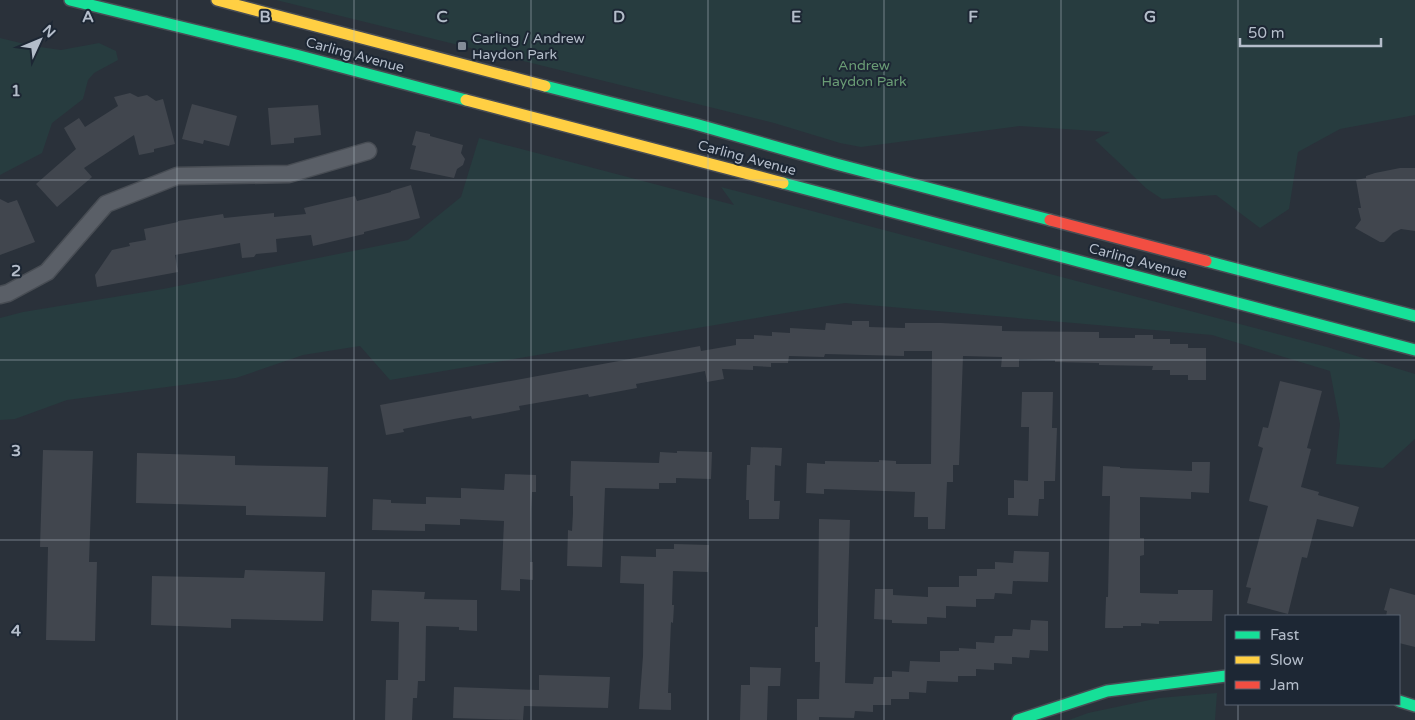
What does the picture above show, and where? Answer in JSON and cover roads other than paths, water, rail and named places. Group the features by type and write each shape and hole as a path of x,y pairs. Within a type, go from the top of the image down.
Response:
{"main road":[{"name":"Carling Avenue","path":"70,0 296,55 1415,350"},
{"name":"Carling Avenue","path":"216,0 695,124 836,164 1415,316"},
{"path":"1018,720 1107,690 1225,676"},
{"path":"1400,701 1415,706"}],"street":[{"path":"0,295 8,293 47,272 106,204 177,176 289,174 368,151"}],"place":[{"name":"Carling / Andrew Haydon Park","path":"462,46"}],"park label":[{"name":"Andrew Haydon Park","path":"864,74"}]}
